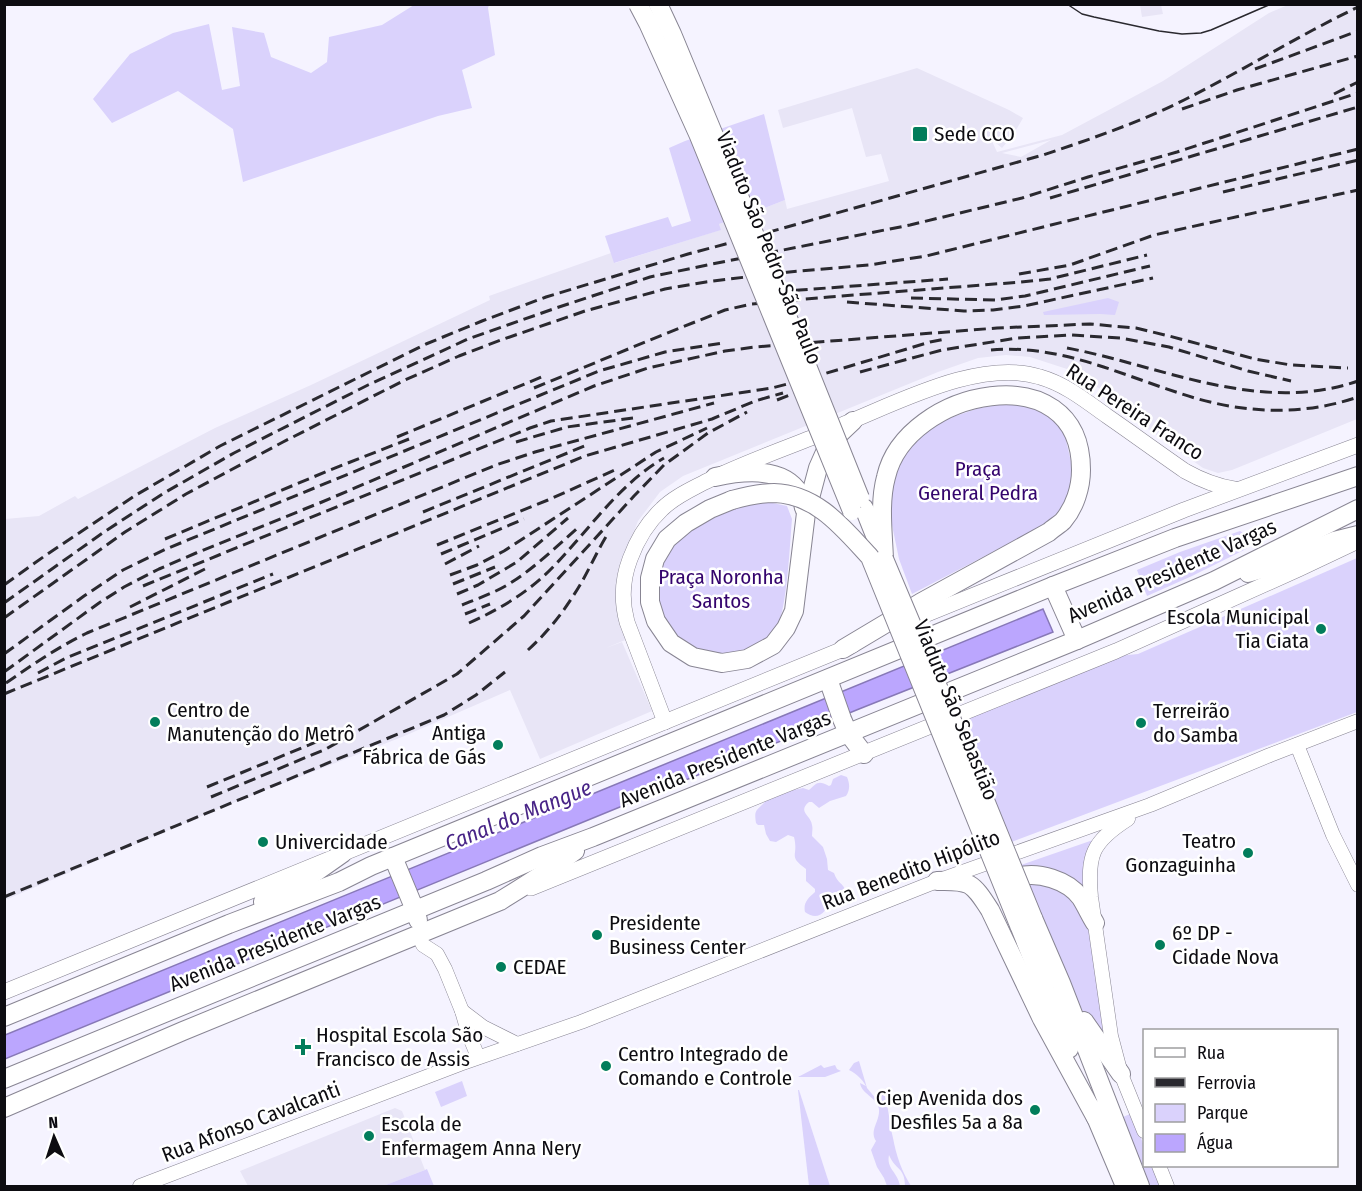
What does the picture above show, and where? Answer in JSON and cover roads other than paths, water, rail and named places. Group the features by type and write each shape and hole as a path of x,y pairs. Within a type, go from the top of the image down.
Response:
{"main road":[{"name":"Viaduto São Pedro-São Paulo","path":"638,4 699,136 858,510"},
{"name":"Viaduto São Pedro-São Paulo","path":"658,4 722,154 858,510"},
{"name":"Rua Pereira Franco","path":"846,423 967,378 1011,372 1039,376 1064,387 1185,471 1216,486 1237,490"},
{"path":"843,649 1048,532 1063,520 1073,505 1081,481 1081,461 1076,439 1068,422 1053,408 1031,398 1011,396 991,396 972,400 948,408 929,419 913,432 898,450 886,476 877,558"},
{"path":"846,423 826,450 818,468 806,513 794,611 786,628 773,645 747,659 722,663 693,657 671,643 656,621 650,602 650,578 655,559 667,539 686,523 710,509 732,500 759,494 776,493 792,496 810,503 840,523 877,558"},
{"path":"665,722 623,607 623,587 635,544 649,522 682,494 715,477 811,438"},
{"path":"4,992 1184,510 1358,445"},
{"path":"1331,454 1358,458"},
{"path":"715,477 754,472 785,480 801,495 806,513"},
{"name":"Avenida Presidente Vargas","path":"4,1017 229,924 339,882 371,866 396,864 831,686 1053,586 1174,538 1358,476"},
{"name":"Avenida Presidente Vargas","path":"4,1079 208,995 412,903 486,881 542,856 593,837 845,726 1077,640 1214,581 1358,509"},
{"name":"Viaduto São Sebastião","path":"858,510 1026,922"},
{"path":"1214,581 1278,564 1334,541 1358,534"},
{"path":"4,1108 418,934 1116,651 1299,570 1358,541"},
{"path":"1053,586 1077,640"},
{"path":"831,686 845,726 864,754"},
{"path":"500,901 540,876 593,837"},
{"path":"229,924 267,899 316,872 343,853"},
{"path":"396,864 412,903 419,926 418,934"},
{"path":"990,910 993,893 998,887 1018,877 1037,876 1068,885 1080,897 1095,923"},
{"path":"937,881 967,882 975,888 990,910 1042,1019 1096,1118"},
{"path":"1026,922 1089,1030 1121,1074"},
{"path":"1026,922 1096,1118 1125,1186"},
{"path":"1061,983 1140,1186"},
{"path":"183,1031 208,995"},
{"path":"4,1089 82,1075"}],"street":[{"name":"Rua Benedito Hipólito","path":"478,1058 581,1022 937,881 1150,805 1358,721"},
{"path":"1297,745 1333,835 1358,885"},
{"path":"1143,1129 1121,1074 1111,1036 1089,874 1092,857 1109,831 1150,805"},
{"path":"418,934 423,945 437,954 445,969 478,1058"},
{"path":"462,1011 483,1027 517,1044"},
{"name":"Rua Afonso Cavalcanti","path":"140,1186 478,1058"},
{"path":"1159,1167 1167,1186"}],"water":[{"path":"1043,609 1053,632 859,709 5,1059 5,1035"}],"tram line":[{"path":"1067,4 1082,14 1182,34 1211,30 1271,4"}],"railway":[{"path":"4,585 136,495 220,446 426,344 546,297 688,254 1043,155 1098,136 1188,98 1358,7"},
{"path":"1255,69 1358,31"},
{"path":"1182,109 1237,90 1358,56"},
{"path":"1334,94 1358,82"},
{"path":"4,603 104,532 164,493 234,453 368,385 468,339 650,277 910,225 1022,198 1177,152 1358,93"},
{"path":"1050,198 1358,107"},
{"path":"4,618 125,532 186,494 405,380 501,340 585,311 665,289 706,282 869,265 926,256 1358,149"},
{"path":"1223,192 1358,160"},
{"path":"1019,274 1070,265 1154,235 1358,190"},
{"path":"534,388 725,310 752,304 1050,279 1147,255"},
{"path":"911,298 995,300 1025,296 1150,266"},
{"path":"847,302 964,311 993,310 1024,306 1153,278"},
{"path":"760,295 948,279"},
{"path":"4,672 99,603 159,569 594,386 648,368 725,351 755,347 997,328 1090,324 1136,328 1255,359 1291,365 1348,368"},
{"path":"860,372 942,350 1017,338 1071,335 1120,338 1169,347 1248,371 1291,381"},
{"path":"143,586 551,421 772,388 945,339"},
{"path":"4,654 123,570 166,549 599,371 665,352 723,343"},
{"path":"1067,348 1211,384 1248,390 1285,393 1321,390 1358,381"},
{"path":"991,350 1016,349 1065,356 1182,394 1247,409 1314,408 1358,397"},
{"path":"397,437 544,376"},
{"path":"777,400 810,387"},
{"path":"4,694 585,456 712,419 755,401 783,393"},
{"path":"6,683 55,650 87,633 496,465 535,452 714,403"},
{"path":"211,797 326,749 457,674 524,616 664,465 708,433 747,412"},
{"path":"516,442 567,427 633,418"},
{"path":"450,575 477,565 504,551 656,452 707,428"},
{"path":"165,539 409,439"},
{"path":"423,512 587,445"},
{"path":"469,623 503,606 534,584 553,567 619,494 648,468 664,458"},
{"path":"437,545 617,469"},
{"path":"457,594 478,585 517,562 568,518"},
{"path":"441,554 524,519"},
{"path":"462,605 494,592 521,576 580,526"},
{"path":"528,650 550,628 568,603 609,532"},
{"path":"445,564 479,546"},
{"path":"453,584 495,567"},
{"path":"130,607 205,569"},
{"path":"38,673 66,658 273,574"},
{"path":"465,614 490,604"},
{"path":"4,897 444,715 476,695 505,672"},
{"path":"207,787 345,730"}],"place":[{"name":"Sede CCO","path":"920,134"},
{"name":"Escola Municipal Tia Ciata","path":"1321,629"},
{"name":"Centro de Manutenção do Metrô","path":"155,722"},
{"name":"Terreirão do Samba","path":"1141,723"},
{"name":"Antiga Fábrica de Gás","path":"498,745"},
{"name":"Univercidade","path":"263,842"},
{"name":"Teatro Gonzaguinha","path":"1248,853"},
{"name":"Presidente Business Center","path":"597,935"},
{"name":"6º DP - Cidade Nova","path":"1160,945"},
{"name":"CEDAE","path":"501,967"},
{"name":"Hospital Escola São Francisco de Assis","path":"303,1047"},
{"name":"Centro Integrado de Comando e Controle","path":"606,1066"},
{"name":"Ciep Avenida dos Desfiles 5a a 8a","path":"1035,1110"},
{"name":"Escola de Enfermagem Anna Nery","path":"369,1136"}],"park label":[{"name":"Praça General Pedra","path":"978,481"},
{"name":"Praça Noronha Santos","path":"721,589"}],"water label":[{"name":"Canal do Mangue","path":"518,815"}]}
